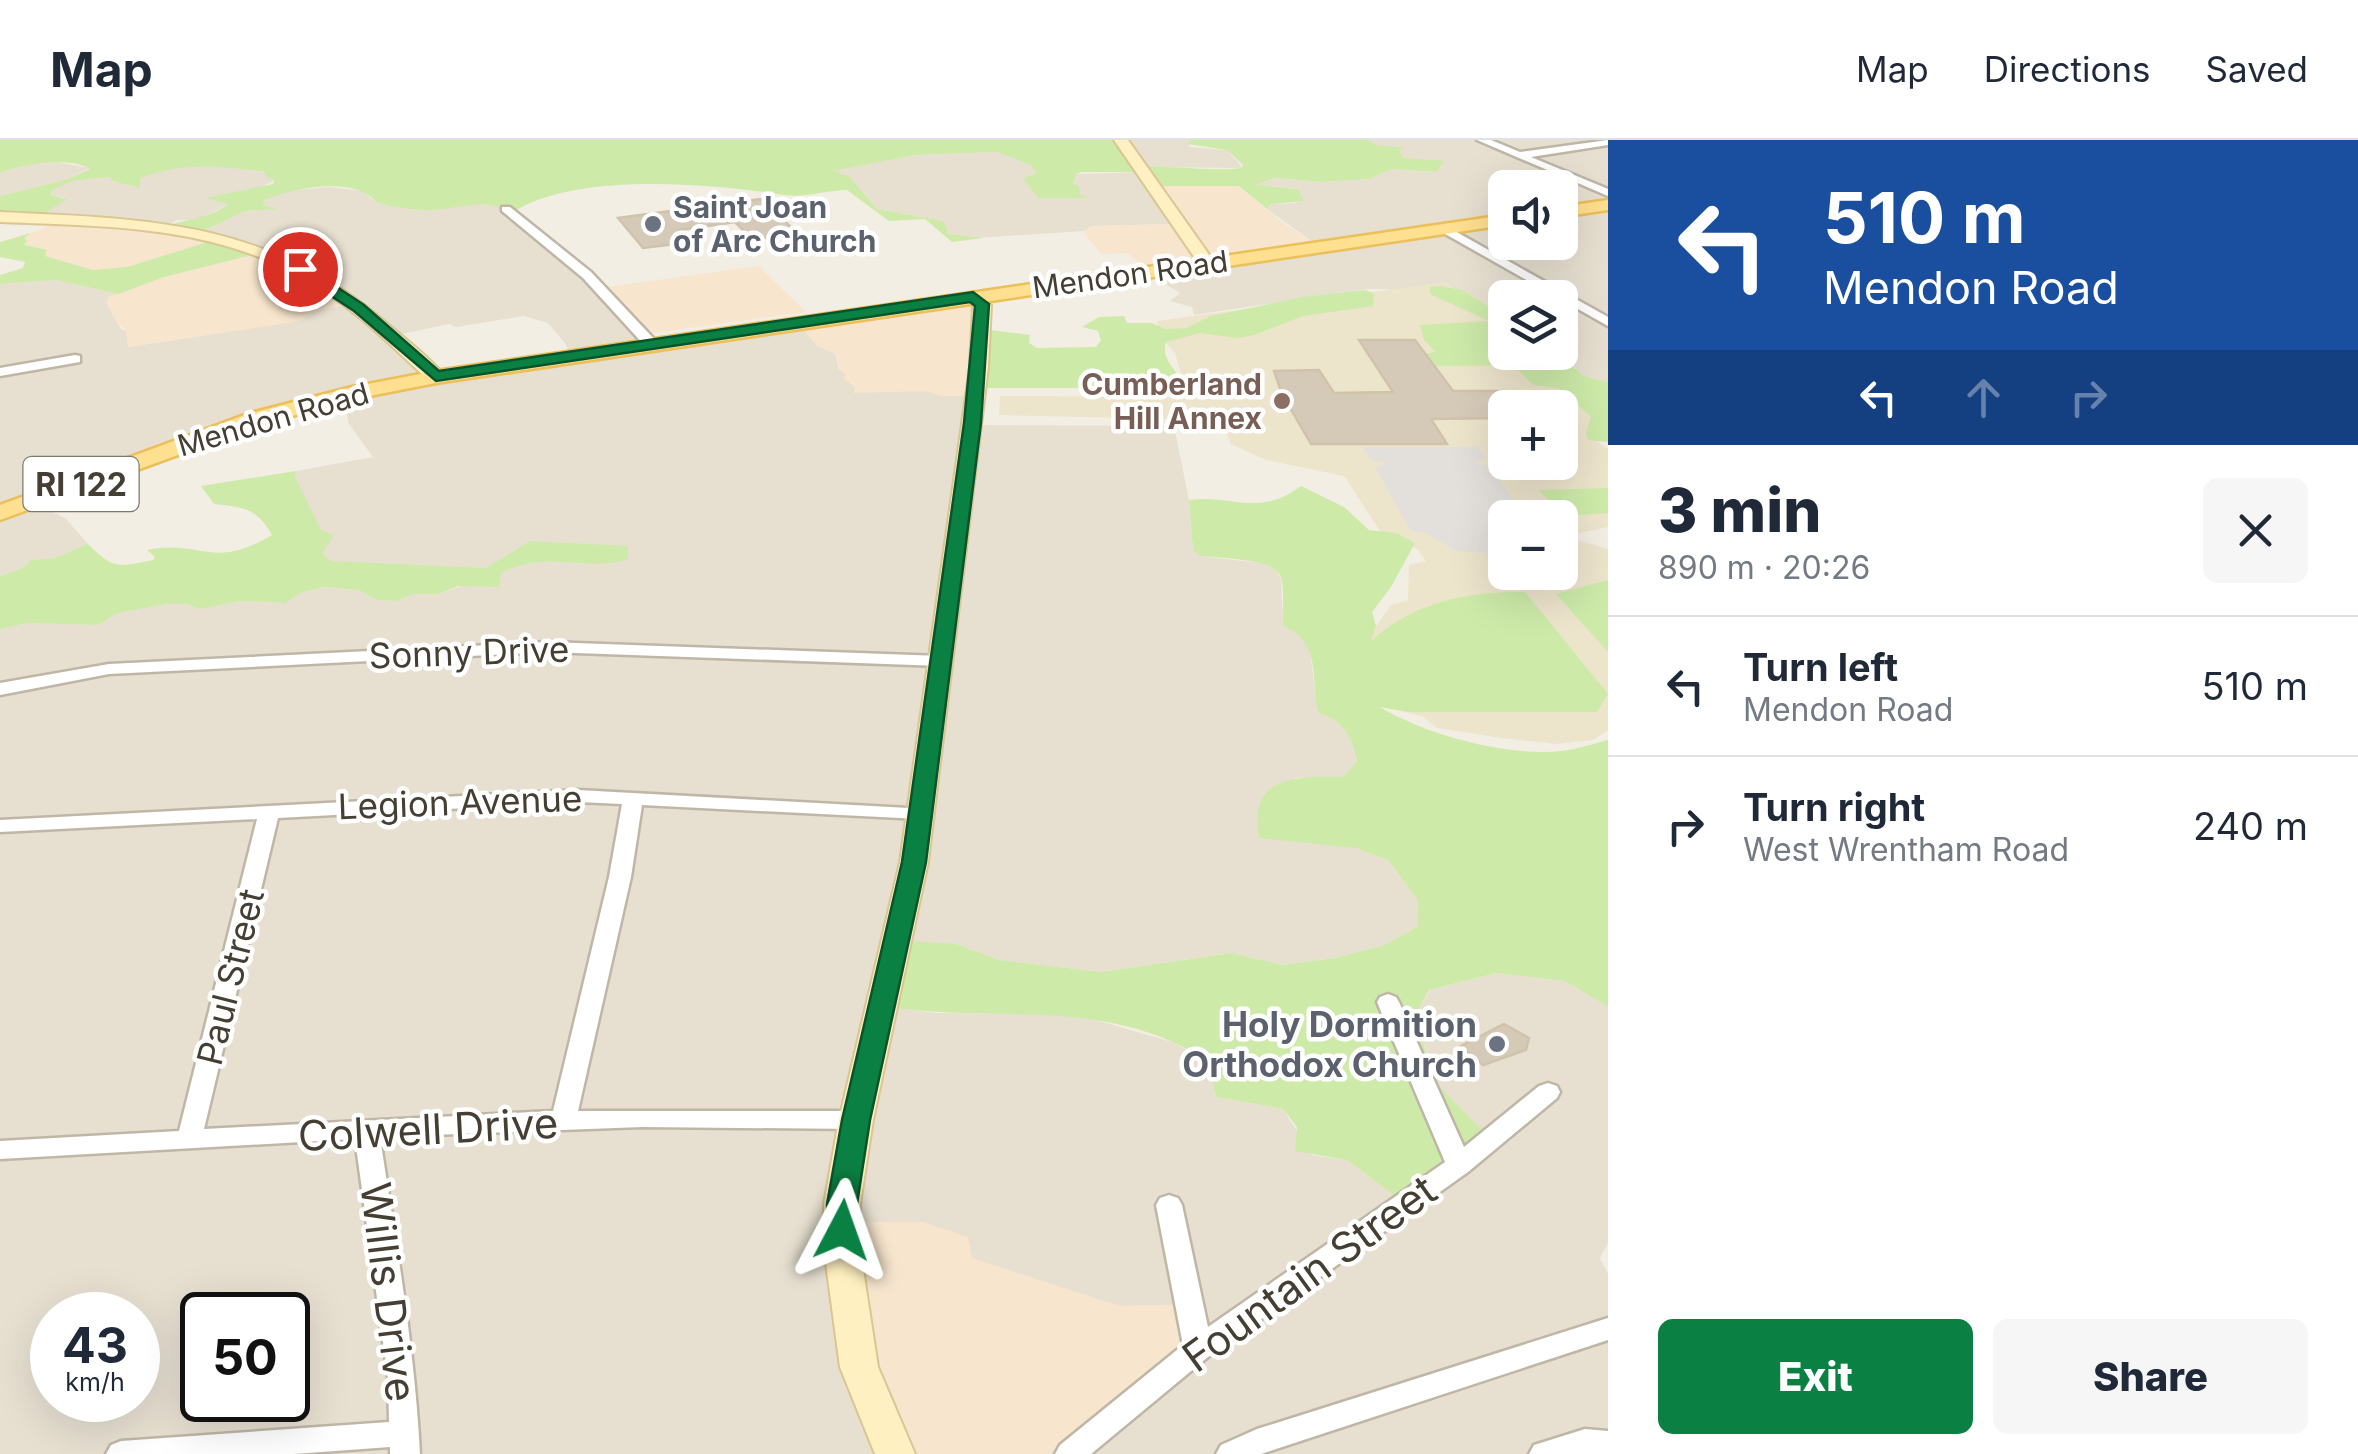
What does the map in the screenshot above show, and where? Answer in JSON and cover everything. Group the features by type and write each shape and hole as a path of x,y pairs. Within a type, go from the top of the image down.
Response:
{"main road":[{"path":"1122,140 1208,263"},
{"path":"1578,209 1608,205"},
{"path":"0,218 174,232 255,250 321,281 384,329 436,376"},
{"name":"Mendon Road","path":"0,513 256,419 436,376 1488,223"},
{"path":"1192,243 1256,256"},
{"path":"894,1454 859,1367 843,1256 842,1204 856,1120 904,914 920,813 979,367 982,304 973,297"}],"street":[{"path":"1482,140 1608,193"},
{"path":"1518,155 1608,142"},
{"path":"506,209 586,275 651,344"},
{"path":"1444,229 1608,322"},
{"path":"0,372 75,359"},
{"name":"Sonny Drive","path":"0,689 108,668 548,647 941,661"},
{"name":"Legion Avenue","path":"0,826 483,798 633,798 920,813"},
{"path":"563,1122 620,877 633,798"},
{"name":"Paul Street","path":"189,1141 269,812"},
{"path":"1388,1002 1459,1165"},
{"name":"Fountain Street","path":"1070,1454 1198,1349 1459,1165 1548,1092"},
{"name":"Colwell Drive","path":"0,1150 563,1122 762,1117 856,1120"},
{"name":"Willis Drive","path":"366,1130 406,1444"},
{"path":"1170,1206 1198,1349"},
{"path":"1231,1454 1608,1329"},
{"path":"1544,1454 1586,1442 1608,1444"},
{"path":"121,1454 406,1444"}],"shaded area":[{"path":"1125,140 1191,140 1189,147 1227,150 1243,168 1145,167"},
{"path":"1369,140 1608,140 1608,382 1584,376 1577,370 1578,280 1488,280 1488,306 1462,290 1368,289 1194,315 1192,307 1170,301 1180,293 1149,274 1320,247 1267,209 1271,204 1297,203 1298,189 1254,185 1275,178 1322,182 1370,179 1391,169 1436,172 1428,161 1403,158 1399,150 1402,147 1375,145"},
{"path":"997,152 1031,164 1036,173 1024,179 1080,195 1072,180 1076,174 1146,172 1180,224 1091,226 1085,231 962,239 947,234 944,221 877,209 849,176 832,171 916,155"},
{"path":"57,162 90,168 68,179 0,196 0,173 24,165"},
{"path":"174,166 223,166 265,172 275,180 255,190 213,198 229,204 198,220 177,220 158,230 36,219 65,198 50,195 51,190 71,181 110,177 113,182 134,185"},
{"path":"1156,186 1239,186 1321,248 1151,272 1127,253 1101,254 1084,233 1091,226 1180,224"},
{"path":"330,187 363,191 377,203 416,210 473,203 502,206 581,272 655,345 799,324 817,346 835,353 839,370 931,381 979,396 981,425 1174,426 1189,500 1193,550 1199,556 1261,563 1276,569 1281,578 1283,625 1300,632 1309,644 1318,712 1339,719 1349,734 1357,762 1343,777 1294,778 1329,844 1356,848 1389,861 1418,900 1417,927 1384,945 1335,958 1282,965 1232,953 1101,972 1000,960 956,944 895,1008 936,1013 1075,1014 1172,1042 1208,1062 1216,1097 1283,1109 1312,1155 1347,1160 1404,1203 1478,1126 1437,1084 1414,1016 1430,990 1497,973 1565,981 1608,1007 1608,1243 1600,1258 1608,1274 1608,1454 1077,1454 1197,1305 1119,1306 855,1222 904,1454 0,1454 0,629 28,623 98,625 118,613 168,604 200,609 240,601 285,603 303,592 325,587 359,590 376,600 398,601 413,594 439,594 509,569 281,561 296,471 373,457 349,424 345,408 335,399 39,505 65,518 88,544 54,558 31,560 23,568 0,576 0,284 56,280 118,294 108,297 107,304 126,331 128,347 299,321 316,311 348,304 195,235 245,211 271,209 262,204 284,191","holes":["524,316 548,323 571,356 436,377 392,336 449,324 456,327"]},
{"path":"61,221 214,240 127,267 93,270 44,256 47,251 22,245 23,238 31,233"},
{"path":"260,253 349,304 316,311 299,321 128,347 126,331 115,320 108,297 164,277"},
{"path":"759,266 806,312 646,334 607,287"},
{"path":"1447,282 1488,318 1488,370 1546,370 1569,390 1488,390 1488,480 1578,480 1578,398 1608,424 1597,441 1608,449 1608,527 1578,533 1578,500 1488,500 1488,590 1578,590 1578,540 1608,549 1608,730 1593,740 1556,744 1437,728 1422,716 1379,706 1367,686 1371,634 1391,605 1408,600 1409,565 1426,561 1416,548 1380,531 1344,476 1266,460 1231,444 1222,423 1210,420 999,415 1000,396 1180,397 1182,377 1175,353 1160,336 1157,321"},
{"path":"980,298 979,396 942,396 924,391 854,393 855,387 844,379 846,374 840,370 835,353 817,346 799,324"},
{"path":"1362,447 1478,447 1485,459 1472,463 1488,466 1488,480 1500,480 1513,500 1488,500 1488,553 1456,551 1424,532 1411,531 1375,467 1388,463 1371,460"},
{"path":"855,1222 923,1222 968,1237 972,1258 1119,1306 1197,1304 1206,1339 1077,1454 904,1454 883,1413"}],"green space":[{"path":"0,140 1124,140 1145,167 1218,169 1243,165 1227,150 1188,144 1191,140 1369,140 1375,145 1405,147 1399,150 1403,158 1445,161 1436,172 1391,169 1370,179 1322,182 1274,178 1255,185 1298,189 1304,201 1271,204 1267,209 1239,186 1156,186 1146,172 1082,172 1076,174 1073,184 1079,186 1080,195 1091,198 1039,198 1023,179 1036,173 1031,165 997,152 916,155 833,171 849,176 877,209 944,221 948,234 983,238 952,242 925,219 889,221 847,190 793,196 721,187 645,184 571,191 512,213 483,204 412,209 377,203 355,189 324,186 264,200 263,205 277,209 245,211 195,235 158,230 211,214 228,204 206,198 273,184 274,180 265,172 201,166 155,173 140,179 140,188 112,181 110,177 72,181 52,190 50,195 67,199 36,219 0,218 0,196 68,179 90,169 70,163 45,163 0,173"},
{"path":"31,233 24,238 24,245 47,250 45,256 93,270 127,267 214,240 260,253 164,277 118,294 56,280 0,284 0,275 23,268 25,262 0,257 0,242"},
{"path":"1430,287 1462,290 1488,306 1488,321 1430,294"},
{"path":"1366,290 1374,294 1373,306 1303,316 1238,338 1200,333 1166,342 1166,355 1184,388 984,388 990,330 1030,335 1029,343 1037,348 1096,347 1101,340 1098,331 1082,327 1099,317 1124,316 1127,323 1187,328 1211,316 1303,297"},
{"path":"1488,321 1488,365 1434,366 1425,354 1435,352 1424,340 1420,325"},
{"path":"1518,370 1577,370 1584,376 1608,382 1608,442 1588,440 1586,432 1591,417 1578,405 1578,390 1533,385"},
{"path":"296,471 295,477 321,530 334,535 322,554 331,561 486,568 530,541 628,546 628,559 599,564 552,562 518,566 501,573 499,587 458,586 439,594 413,594 398,601 376,600 359,590 325,587 303,592 285,603 240,601 200,609 168,604 118,613 98,625 28,623 0,629 0,576 23,568 31,560 54,558 88,544 104,558 124,565 153,560 155,557 147,550 181,548 220,553 251,546 272,535 261,519 241,508 214,504 201,486"},
{"path":"1301,486 1344,507 1369,530 1396,533 1415,543 1372,612 1376,626 1371,641 1424,608 1462,597 1525,592 1608,694 1597,712 1409,712 1380,707 1444,735 1517,751 1562,751 1608,740 1608,1007 1565,981 1497,973 1429,990 1414,1017 1437,1084 1478,1126 1496,1136 1404,1203 1347,1160 1295,1151 1297,1127 1283,1109 1216,1097 1208,1062 1172,1042 1134,1028 1095,1020 894,1008 908,941 956,944 1000,960 1101,972 1232,953 1282,965 1335,958 1384,945 1417,927 1418,900 1389,861 1356,848 1259,838 1260,802 1268,791 1308,777 1343,777 1357,761 1345,730 1318,712 1309,650 1304,640 1283,626 1281,577 1257,563 1199,556 1193,550 1189,500 1258,503 1286,496"},
{"path":"1608,488 1608,513 1578,515 1578,500 1548,500 1539,490"},
{"path":"1608,580 1608,652 1556,594"}],"building":[{"name":"Saint Joan of Arc Church","path":"760,199 799,234 753,240 735,222 680,230 692,242 643,248 618,218"},
{"path":"1359,340 1415,340 1453,391 1488,391 1488,418 1431,419 1447,444 1311,444 1282,394 1274,371 1319,370 1334,393 1393,392"},
{"name":"Holy Dormition Orthodox Church","path":"1504,1024 1529,1038 1526,1050 1483,1065 1461,1046"}],"place":[{"name":"Saint Joan of Arc Church","path":"653,224"},
{"name":"Cumberland Hill Annex","path":"1282,401"},
{"name":"Holy Dormition Orthodox Church","path":"1497,1044"}],"route":[{"path":"300,269 359,308 436,376 973,297 982,304 966,480 914,862 856,1120 842,1204 842,1230"}]}
